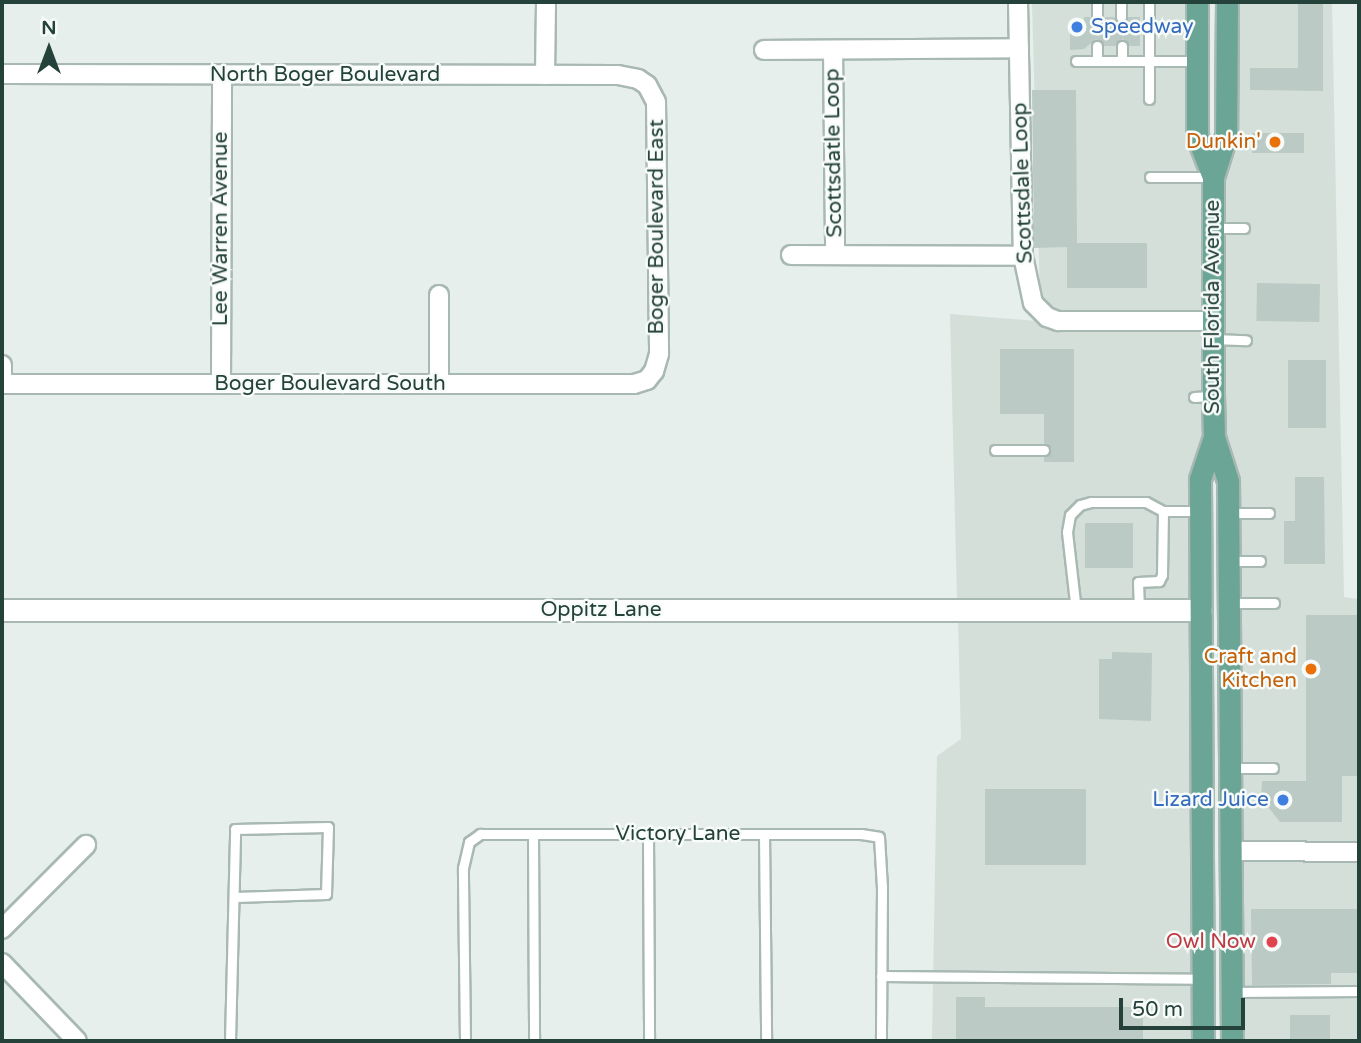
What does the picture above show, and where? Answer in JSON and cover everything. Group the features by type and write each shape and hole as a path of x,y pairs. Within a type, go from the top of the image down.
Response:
{"main road":[{"name":"South Florida Avenue","path":"1197,2 1198,136 1213,177"},
{"name":"South Florida Avenue","path":"1227,2 1226,136 1213,177 1213,330 1204,397 1228,481 1232,1041"},
{"name":"South Florida Avenue","path":"1203,1041 1200,479 1214,437"},
{"path":"1201,610 1206,611 1214,622 1216,656 1230,695"}],"street":[{"path":"545,75 546,2"},
{"name":"Scottsdale Loop","path":"1018,2 1023,256 1033,303 1047,317 1058,321 1213,330"},
{"path":"764,50 1019,48"},
{"name":"Scottsdatle Loop","path":"833,50 835,256"},
{"name":"North Boger Boulevard","path":"2,74 618,75 638,79 647,85"},
{"name":"Lee Warren Avenue","path":"221,384 222,75"},
{"name":"Boger Boulevard East","path":"647,85 656,102 659,354 654,371"},
{"path":"790,256 1023,256"},
{"path":"439,295 439,384"},
{"path":"2,365 2,384"},
{"name":"Boger Boulevard South","path":"2,384 634,384 647,380 654,371"},
{"name":"Oppitz Lane","path":"2,610 1201,610"},
{"path":"2,929 86,845"},
{"path":"1231,851 1359,852"},
{"path":"2,963 77,1041"}],"lane":[{"path":"1097,2 1097,17"},
{"path":"1121,2 1121,17"},
{"path":"1149,2 1149,99"},
{"path":"1097,46 1097,61"},
{"path":"1122,46 1122,61"},
{"path":"1076,61 1197,61"},
{"path":"1150,177 1213,177"},
{"path":"1213,228 1244,228"},
{"path":"1213,330 1245,340"},
{"path":"995,450 1044,450"},
{"path":"1076,611 1068,541 1070,515 1080,505 1091,502 1146,502 1163,511 1200,511"},
{"path":"1139,610 1138,582 1159,581 1162,575 1163,511"},
{"path":"1229,513 1269,513"},
{"path":"1229,561 1260,561"},
{"path":"1229,603 1274,603"},
{"path":"1230,768 1273,768"},
{"path":"230,1041 235,829 328,827 326,894 235,897"},
{"name":"Victory Lane","path":"465,1041 463,868 472,839 480,834 861,834 879,837 881,976"},
{"path":"764,834 766,1041"},
{"path":"533,835 534,1041"},
{"path":"648,835 649,1041"},
{"path":"881,1041 881,976 1203,979"},
{"path":"1232,992 1359,991"}],"shaded area":[{"path":"1032,2 1188,2 1186,131 1204,184 1205,311 1059,312 1040,297"},
{"path":"1235,2 1332,2 1344,597 1359,599 1359,842 1240,842 1239,486 1222,430 1222,184 1237,130"},
{"path":"950,314 1038,321 1058,331 1205,331 1205,430 1189,485 1192,600 957,601"},
{"path":"958,620 1192,620 1195,1041 932,1041 937,756 961,739"},
{"path":"1240,861 1359,861 1359,1041 1240,1041"}],"building":[{"path":"1298,2 1323,2 1323,91 1250,90 1250,68 1298,68"},
{"path":"1084,17 1090,17 1096,24 1104,17 1114,17 1120,24 1128,17 1140,17 1140,46 1129,46 1123,39 1115,46 1104,46 1096,39 1084,49 1070,50 1070,27 1084,27"},
{"path":"1032,90 1076,90 1077,243 1147,243 1147,288 1067,288 1067,247 1034,248"},
{"path":"1252,133 1304,133 1304,153 1252,153"},
{"path":"1257,283 1320,284 1319,322 1256,321"},
{"path":"1000,349 1074,349 1074,462 1044,462 1044,457 1051,451 1044,443 1044,414 1000,414"},
{"path":"1288,360 1326,360 1326,428 1288,428"},
{"path":"1295,477 1324,477 1325,564 1284,564 1284,521 1295,521"},
{"path":"1085,523 1133,523 1133,568 1085,568"},
{"path":"1306,615 1359,615 1359,776 1342,776 1342,822 1280,822 1261,798 1262,781 1306,781"},
{"path":"1112,652 1152,653 1151,721 1099,719 1099,659 1112,659"},
{"path":"985,789 1086,789 1086,865 985,865"},
{"path":"1251,909 1359,909 1358,973 1331,973 1331,984 1252,985"},
{"path":"956,997 985,997 985,1007 1143,1007 1143,1041 956,1041"},
{"path":"1290,1015 1330,1015 1330,1041 1290,1041"}],"place":[{"name":"Speedway","path":"1077,27"},
{"name":"Dunkin'","path":"1275,142"},
{"name":"Craft and Kitchen","path":"1311,669"},
{"name":"Lizard Juice","path":"1283,800"},
{"name":"Owl Now","path":"1272,942"}]}
